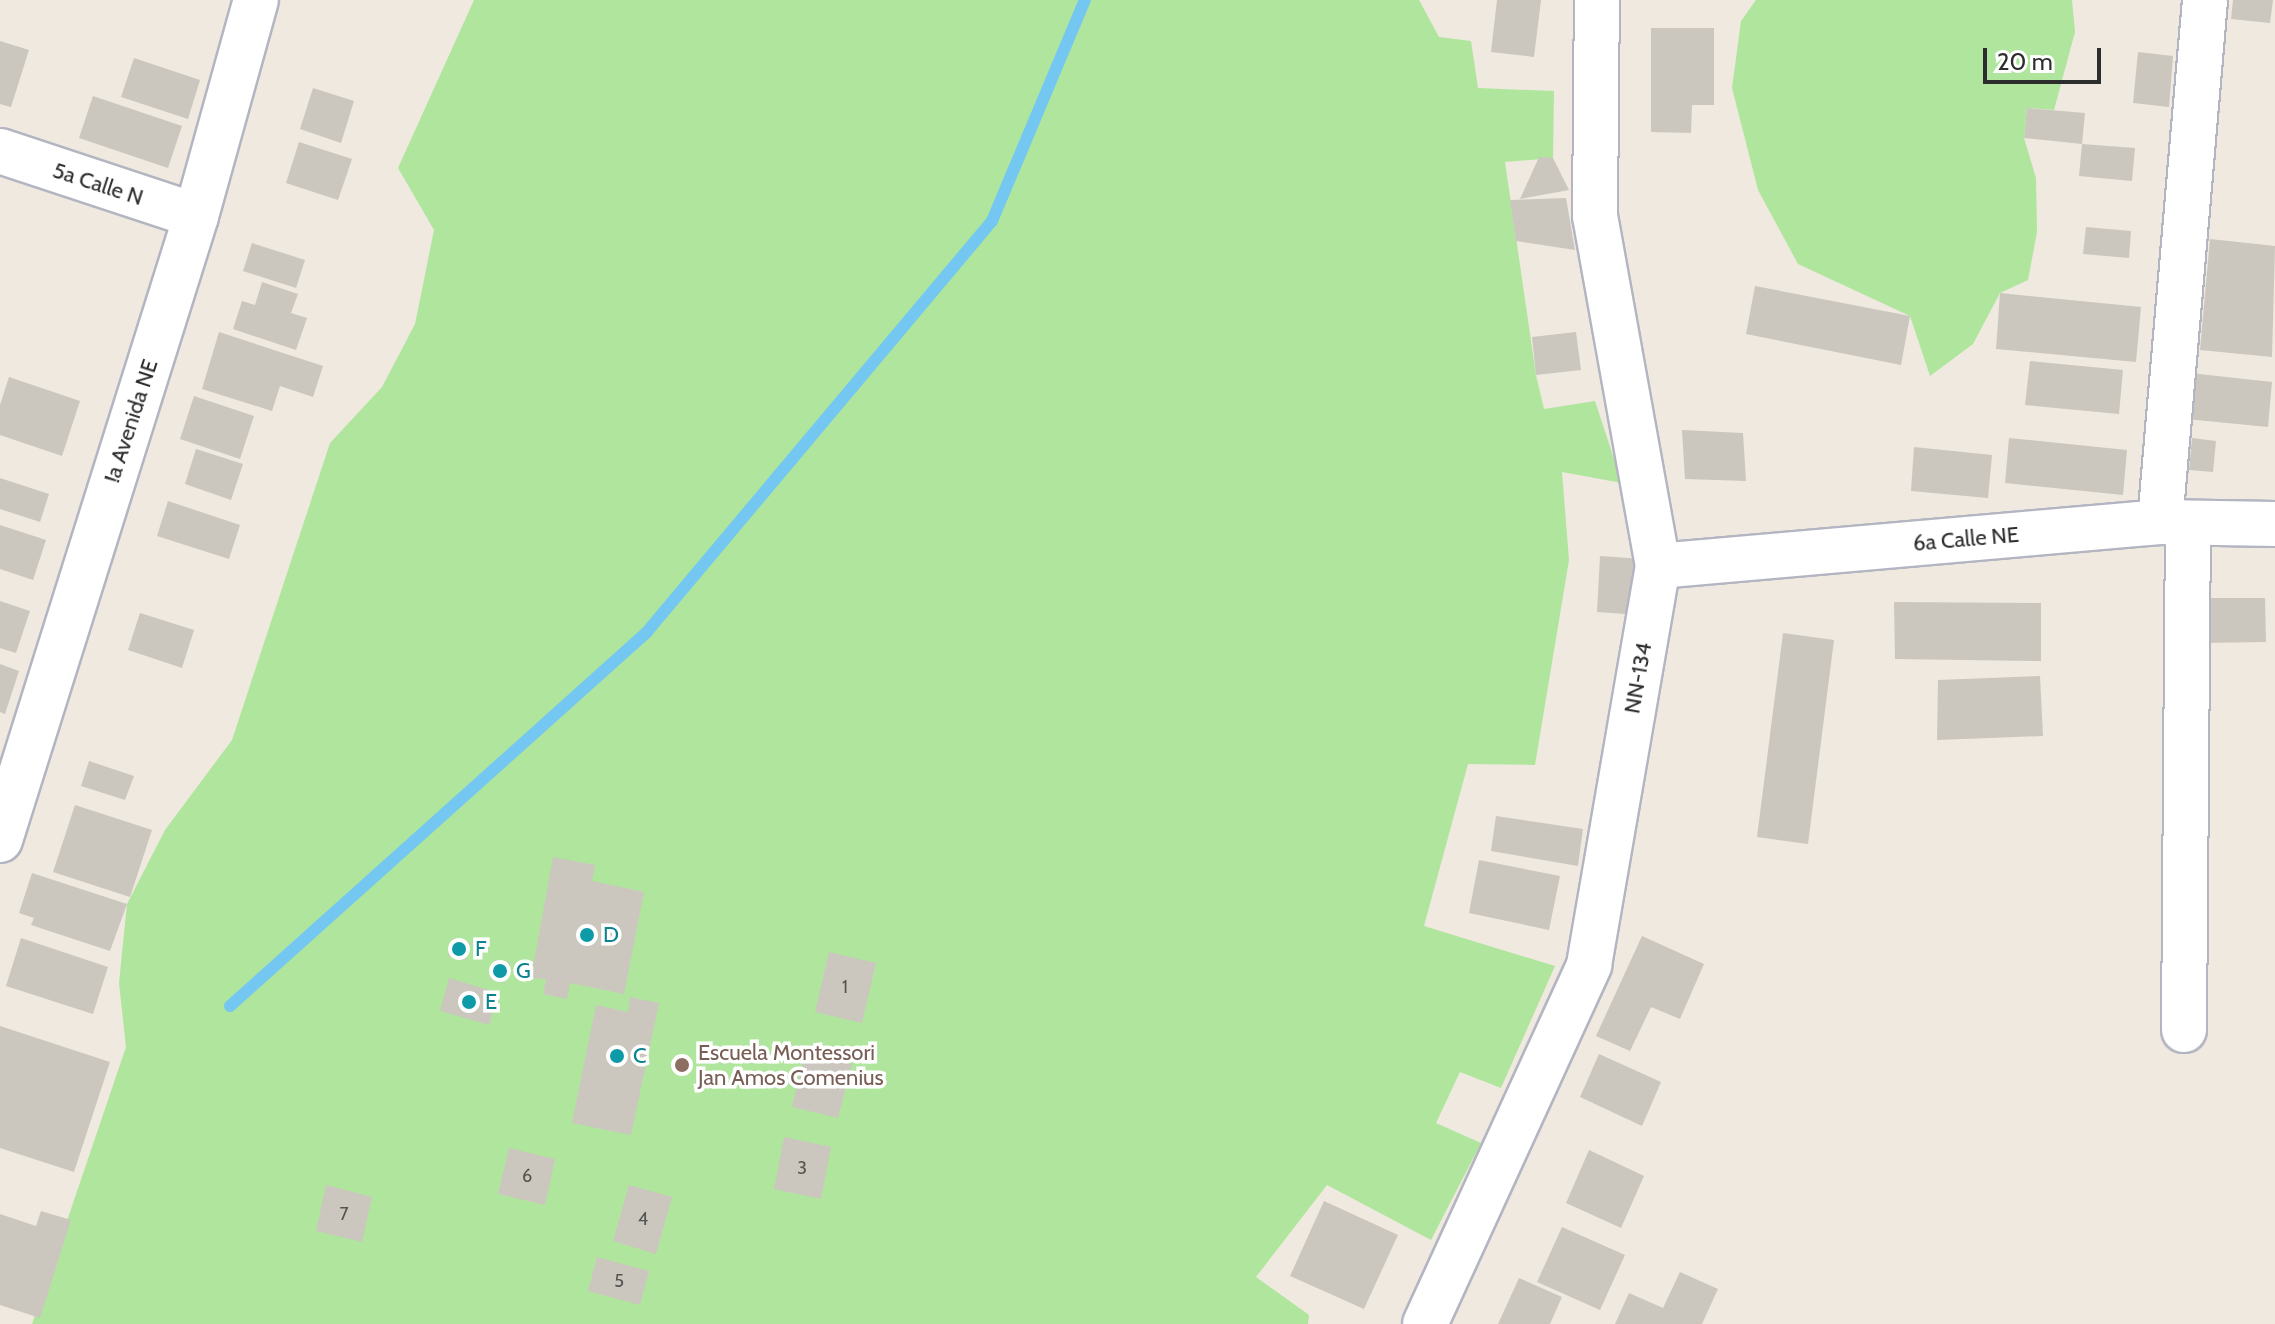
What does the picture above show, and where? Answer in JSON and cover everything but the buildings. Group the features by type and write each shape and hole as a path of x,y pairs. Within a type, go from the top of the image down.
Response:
{"street":[{"name":"!a Avenida NE","path":"0,840 13,747 196,216 256,0"},
{"name":"NN-134","path":"1425,1324 1589,965 1658,566 1595,216 1597,0"},
{"path":"2184,1030 2174,522 2205,0"},
{"name":"5a Calle N","path":"0,151 196,216"},
{"name":"6a Calle NE","path":"1658,566 2174,522 2275,524"}],"green space":[{"path":"474,0 1419,0 1439,37 1471,41 1478,88 1554,91 1553,158 1505,162 1536,375 1544,409 1595,401 1622,483 1562,472 1569,560 1535,765 1468,764 1424,926 1555,966 1501,1088 1460,1072 1436,1123 1481,1143 1431,1240 1327,1185 1256,1277 1309,1315 1308,1324 32,1324 126,1047 119,983 127,904 165,830 232,740 330,443 382,387 415,324 434,230 398,168"},
{"path":"1756,0 2072,0 2075,32 2054,110 2027,108 2024,138 2036,178 2037,232 2028,280 2000,293 1973,344 1930,376 1910,316 1798,264 1758,190 1732,88 1741,21"}],"waterway":[{"path":"230,1006 646,633 992,221 1085,0"}],"place":[{"name":"D","path":"587,935"},
{"name":"F","path":"459,949"},
{"name":"G","path":"500,971"},
{"name":"E","path":"469,1002"},
{"name":"C","path":"617,1056"},
{"name":"Escuela Montessori Jan Amos Comenius","path":"682,1065"}]}
